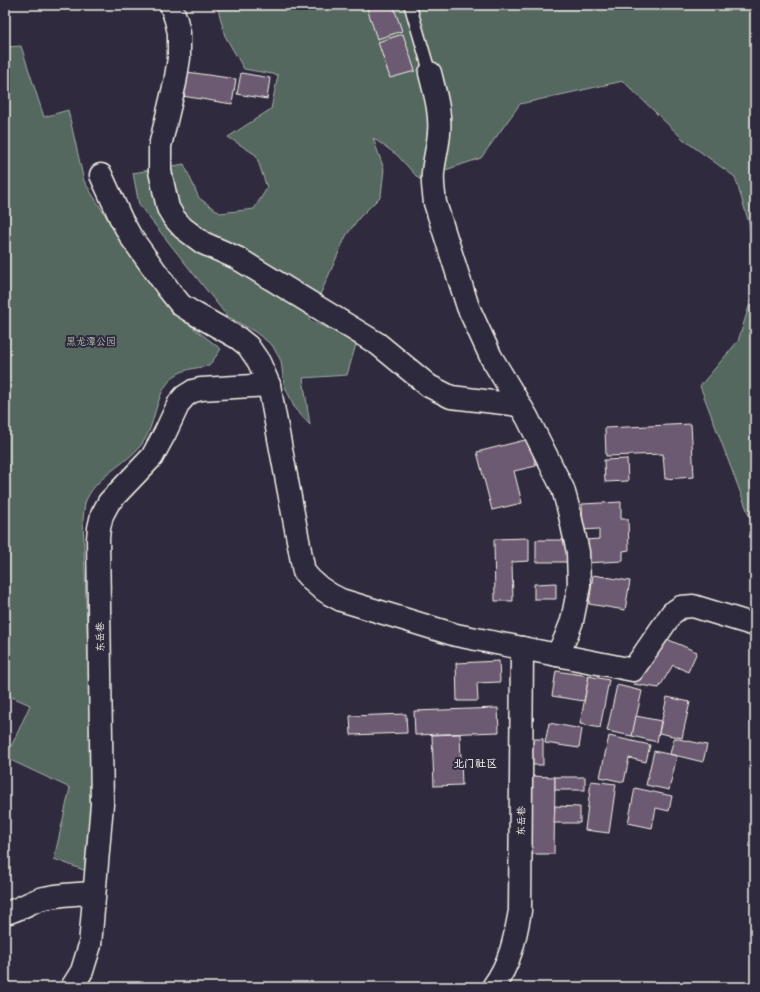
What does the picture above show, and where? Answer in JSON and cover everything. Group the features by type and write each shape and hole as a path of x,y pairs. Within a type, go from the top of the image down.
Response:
{"street":[{"path":"171,5 178,32 179,58 175,83 160,146 160,171 168,208 174,218 183,228 203,243 236,258 378,344 429,386 451,397 519,405"},
{"path":"430,73 438,105 439,121 439,134 433,174 435,203 468,307 491,357 527,417 563,488 578,552 579,580 576,603 570,627 556,655"},
{"path":"101,175 131,237 181,305 238,338 248,346 259,362 269,385 304,572 329,595 456,635 633,670 672,613 681,607 693,606 755,625"},
{"name":"东岳巷","path":"72,987 82,971 90,945 102,804 98,539 102,514 109,502 152,457 166,433 179,403 185,396 192,391 201,389 269,385"},
{"name":"东岳巷","path":"493,987 504,969 510,955 515,940 520,912 522,648"},
{"path":"5,913 53,896 94,893"}],"lane":[{"path":"410,5 430,73"}],"green space":[{"path":"217,5 755,5 755,531 700,386 738,341 753,294 749,223 735,177 684,140 623,81 520,104 481,158 419,179 397,155 373,138 384,169 381,196 359,218 346,236 309,320 357,341 347,375 303,378 310,425 295,409 284,384 281,361 272,345 255,332 227,316 139,205 133,173 184,164 199,198 220,213 254,209 267,188 256,155 228,137 271,109 278,75 244,69 225,36"},
{"name":"黑龙潭公园","path":"21,46 44,117 68,110 84,181 117,234 191,326 221,349 209,366 183,371 178,373 170,380 161,395 147,437 135,452 96,485 85,503 83,519 94,816 89,872 54,859 70,788 6,758 30,705 5,694 5,47"}],"building":[{"path":"366,5 393,5 402,31 377,39"},
{"path":"403,34 415,71 390,78 378,42"},
{"path":"180,71 236,79 232,104 176,95"},
{"path":"241,73 270,78 267,99 237,94"},
{"path":"691,424 694,477 665,479 663,454 606,456 605,428"},
{"path":"529,439 536,466 514,471 522,503 492,510 477,452"},
{"path":"627,459 628,481 605,482 604,460"},
{"path":"621,502 621,519 628,519 629,550 623,551 623,561 585,563 584,540 599,539 599,529 583,530 582,504"},
{"path":"529,538 529,561 512,562 513,601 495,601 494,539"},
{"path":"536,540 571,540 571,562 536,562"},
{"path":"593,575 630,581 625,610 589,604"},
{"path":"556,583 556,599 534,599 534,584"},
{"path":"662,637 697,652 688,672 673,665 659,688 633,684"},
{"path":"499,661 500,682 477,683 478,701 457,701 456,663"},
{"path":"556,671 589,676 584,701 552,696"},
{"path":"589,676 609,680 600,728 580,724"},
{"path":"617,685 642,691 632,736 607,731"},
{"path":"667,697 690,702 682,738 659,733"},
{"path":"498,708 499,732 415,735 414,711"},
{"path":"406,714 407,733 351,735 350,716"},
{"path":"636,716 661,721 657,742 632,736"},
{"path":"549,723 582,729 579,748 545,743"},
{"path":"460,734 462,785 434,786 432,735"},
{"path":"609,736 650,745 646,762 629,758 624,782 600,777"},
{"path":"674,738 707,745 703,762 670,754"},
{"path":"529,739 543,739 543,765 529,765"},
{"path":"654,751 677,756 669,790 646,785"},
{"path":"530,776 555,777 554,854 529,854"},
{"path":"555,777 585,777 585,790 555,790"},
{"path":"591,781 616,784 609,833 585,830"},
{"path":"635,788 672,796 669,811 656,808 652,828 628,823"},
{"path":"555,806 580,807 580,823 554,823"}],"district":[{"name":"北门社区","path":"475,763"}]}
